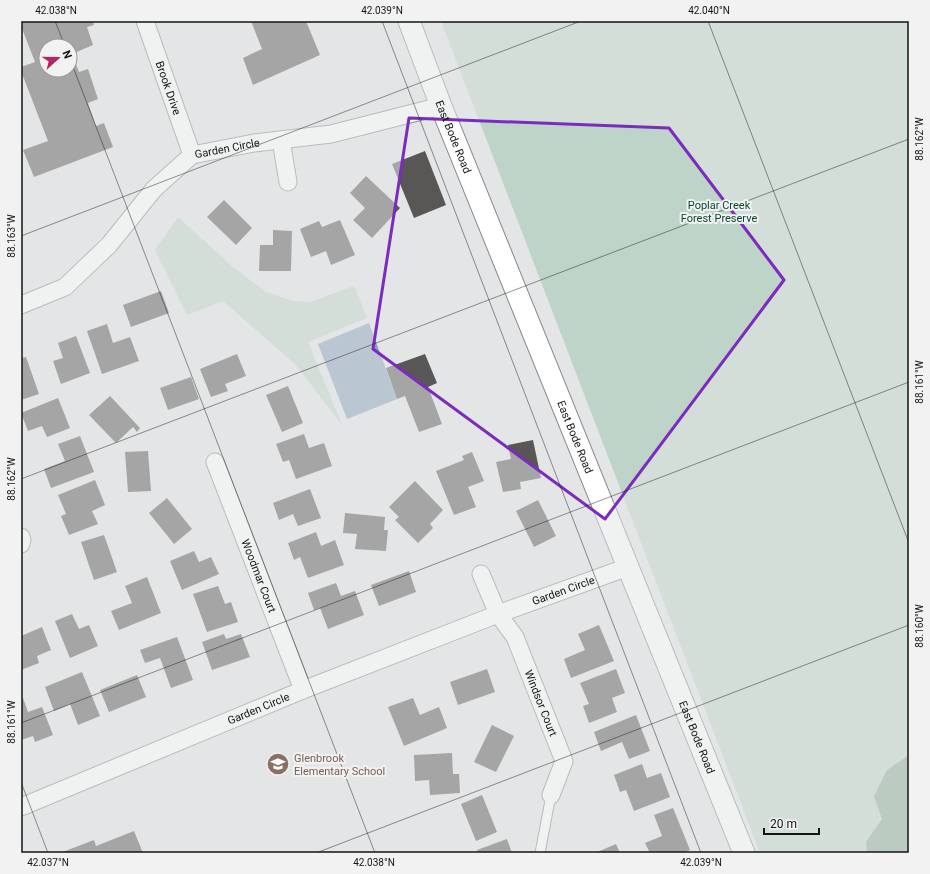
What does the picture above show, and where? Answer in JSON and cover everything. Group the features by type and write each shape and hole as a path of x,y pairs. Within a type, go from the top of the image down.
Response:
{"street":[{"name":"Brook Drive","path":"145,21 192,155"},
{"name":"East Bode Road","path":"409,21 441,106 744,853"},
{"name":"Garden Circle","path":"21,305 65,287 109,245 154,189 192,155 254,143 330,134 441,106"},
{"path":"281,140 288,182"},
{"name":"Woodmar Court","path":"215,462 303,690"},
{"path":"21,536 21,544"},
{"name":"Garden Circle","path":"21,807 303,690 498,614 628,567"},
{"path":"481,574 498,614"},
{"name":"Windsor Court","path":"498,614 515,637 564,761 551,795"}],"lane":[{"path":"540,853 551,795"}],"highlighted area":[{"path":"409,118 669,128 784,280 605,519 373,349"}],"green space":[{"name":"Poplar Creek Forest Preserve","path":"441,21 909,21 909,853 760,853"},
{"path":"178,217 233,267 266,292 293,301 311,302 354,286 367,318 308,342 342,425 295,364 223,301 187,315 155,250"},
{"path":"909,755 909,853 867,853 866,842 882,819 874,796 887,770"}],"water":[{"path":"369,323 397,399 347,419 318,344"}],"building":[{"path":"21,21 93,21 94,25 87,27 93,45 78,51 78,38 38,38 38,78 78,78 78,69 79,72 88,69 98,99 88,103 96,126 104,123 113,147 34,177 23,150 48,141 21,71 21,67 35,62 21,26"},
{"path":"251,21 306,21 320,55 253,85 243,58 262,49"},
{"path":"425,151 446,205 414,218 392,164"},
{"path":"366,176 400,208 372,238 353,220 365,208 350,193"},
{"path":"224,200 252,228 236,245 207,217"},
{"path":"340,220 355,255 331,265 326,251 311,257 300,229 319,221 322,227"},
{"path":"273,230 292,231 291,271 259,271 260,245 273,245"},
{"path":"161,291 169,313 131,327 123,305"},
{"path":"107,324 113,343 130,337 139,361 102,374 87,331"},
{"path":"76,336 90,373 61,384 53,361 63,358 58,343"},
{"path":"237,354 246,376 225,384 228,391 211,397 200,369"},
{"path":"425,354 437,383 428,387 442,424 419,432 405,396 397,399 386,368"},
{"path":"26,357 39,394 21,400 21,358"},
{"path":"191,377 199,399 168,410 160,388"},
{"path":"288,386 303,423 282,432 266,395"},
{"path":"110,396 140,428 137,432 133,427 116,443 89,415"},
{"path":"58,398 70,428 47,437 42,426 28,431 21,413"},
{"path":"304,434 309,448 324,443 332,466 296,479 289,460 283,462 276,444"},
{"path":"80,436 94,472 51,488 44,469 65,461 58,444"},
{"path":"533,440 541,478 520,482 521,489 503,492 496,462 511,459 508,445"},
{"path":"148,451 151,491 128,492 125,452"},
{"path":"472,452 484,481 468,487 476,507 454,515 436,471 464,460 462,456"},
{"path":"95,480 105,505 92,511 98,524 69,535 61,516 66,514 58,495"},
{"path":"415,481 443,510 430,524 433,528 418,543 395,520 399,517 389,507"},
{"path":"310,489 321,518 298,526 293,514 279,520 273,503"},
{"path":"167,498 192,529 174,544 149,513"},
{"path":"538,500 556,536 534,547 516,511"},
{"path":"345,513 385,517 384,530 388,530 386,551 355,549 357,534 343,533"},
{"path":"316,532 321,546 335,540 344,565 308,578 300,557 294,560 288,543"},
{"path":"104,535 117,572 94,580 81,542"},
{"path":"194,551 199,562 211,557 219,574 182,590 170,561"},
{"path":"409,571 416,592 379,606 371,585"},
{"path":"147,577 161,613 119,630 111,611 132,603 125,586"},
{"path":"336,583 341,596 355,591 364,615 328,629 320,608 314,610 308,593"},
{"path":"218,586 225,604 231,602 238,622 207,632 193,594"},
{"path":"72,614 79,629 89,625 98,646 70,658 55,621"},
{"path":"599,625 614,661 571,678 564,659 585,650 578,634"},
{"path":"42,627 51,650 37,656 39,663 21,670 21,636"},
{"path":"224,634 226,639 241,634 250,657 212,670 202,642"},
{"path":"177,637 193,680 171,688 160,658 145,663 140,650"},
{"path":"487,669 495,692 458,705 450,682"},
{"path":"616,669 625,693 612,698 617,712 589,723 583,706 589,704 580,683"},
{"path":"82,672 100,716 78,725 70,704 54,711 45,687"},
{"path":"137,675 146,697 109,712 100,690"},
{"path":"21,698 23,698 28,712 42,707 53,735 35,742 33,736 21,740"},
{"path":"413,698 420,715 439,707 447,728 404,746 388,707"},
{"path":"636,715 650,751 629,759 622,742 601,751 594,732"},
{"path":"492,725 514,736 496,772 474,762"},
{"path":"452,753 453,774 459,774 460,793 430,795 429,780 415,781 414,755"},
{"path":"642,764 647,778 661,773 670,797 634,811 626,790 620,792 614,775"},
{"path":"482,795 497,832 476,841 461,804"},
{"path":"673,808 690,850 683,853 650,853 645,843 662,836 654,815"},
{"path":"134,831 143,853 60,853 94,840 96,846"},
{"path":"507,839 512,853 478,853 477,850"},
{"path":"616,844 620,853 595,853"}],"place":[{"name":"Glenbrook Elementary School","path":"278,764"}]}
